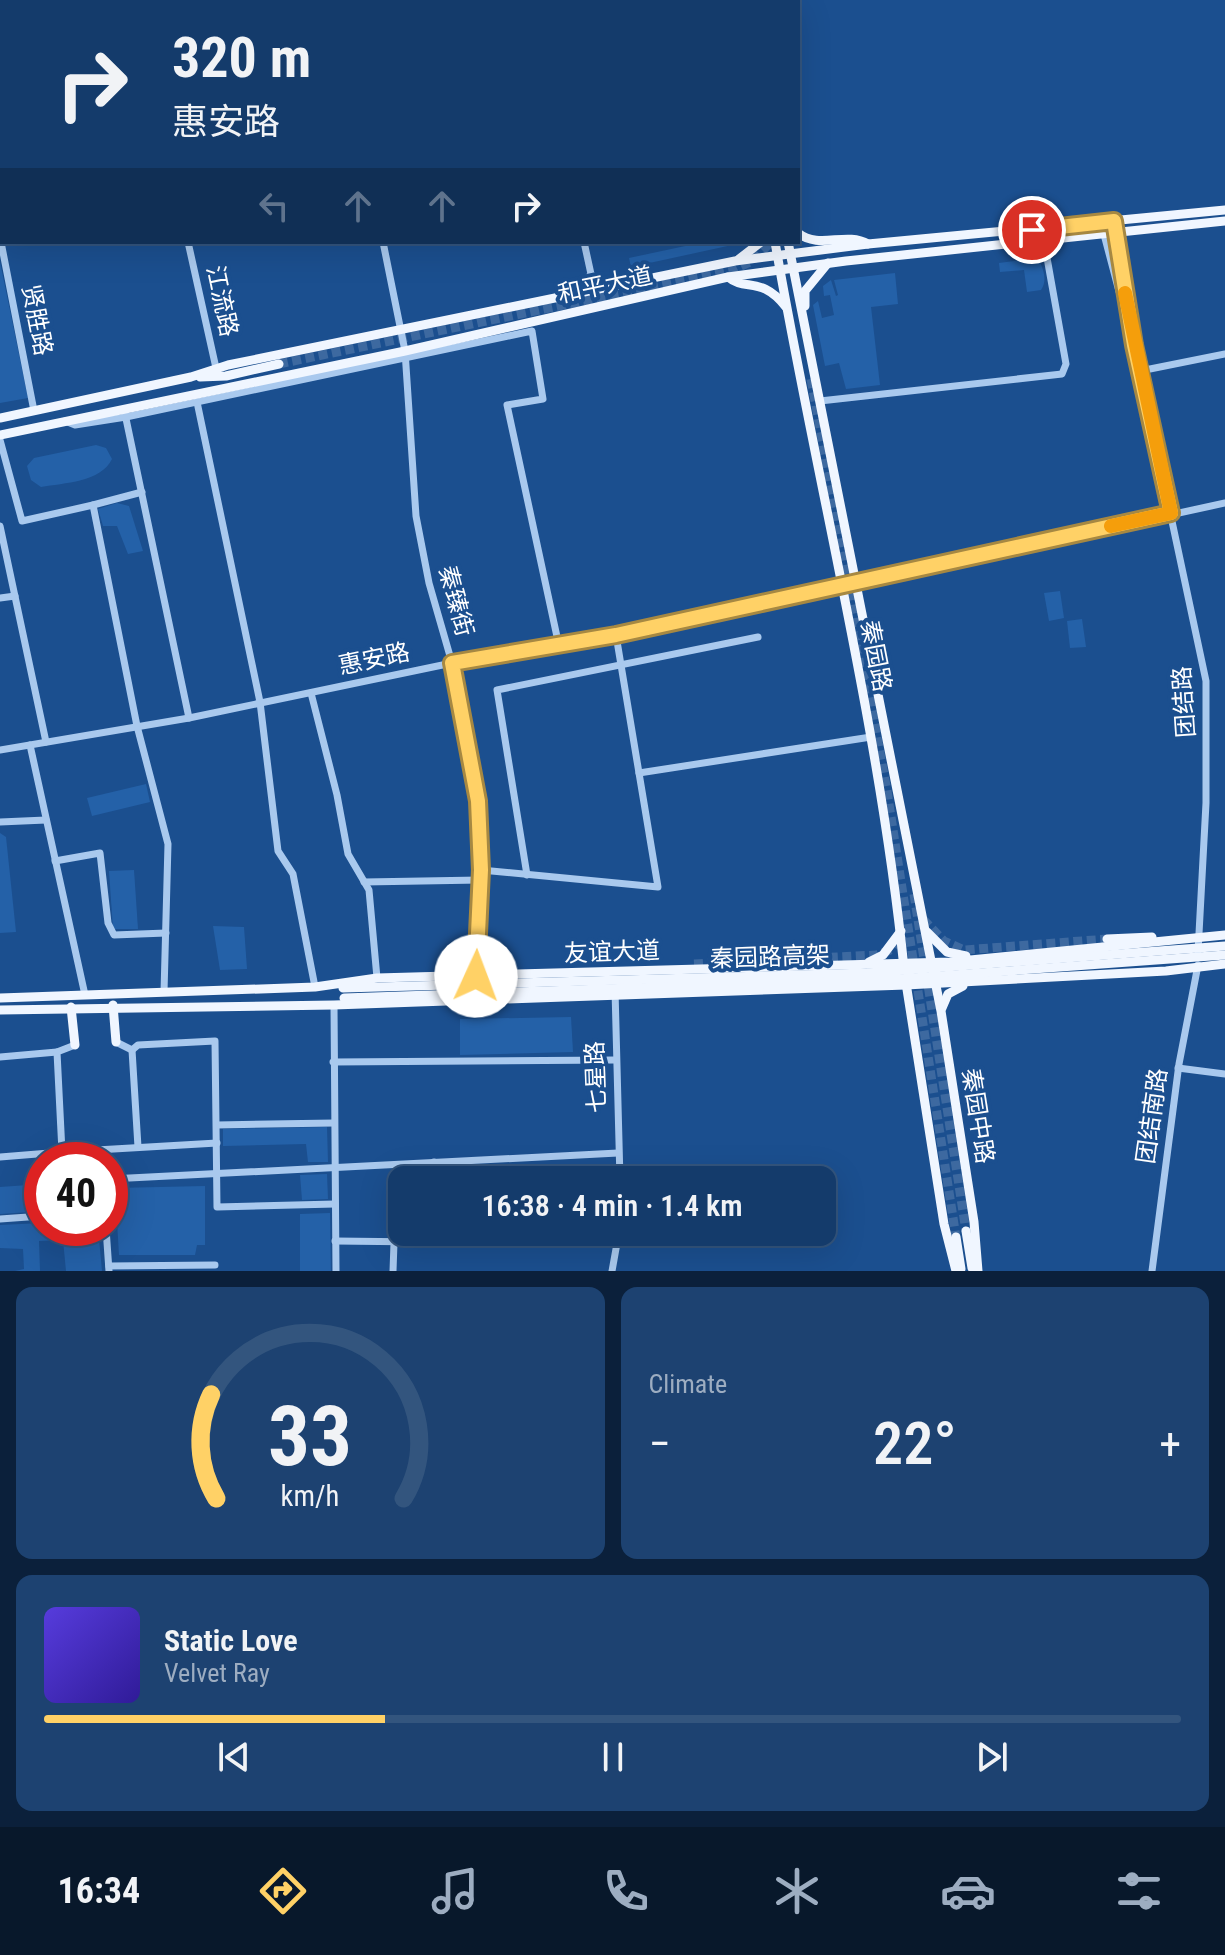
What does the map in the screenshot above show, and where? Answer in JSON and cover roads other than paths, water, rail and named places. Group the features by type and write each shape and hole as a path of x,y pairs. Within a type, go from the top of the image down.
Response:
{"main road":[{"name":"和平大道","path":"0,418 191,377 216,368 625,287 735,261 868,244 1225,210"},
{"name":"和平大道","path":"0,437 65,421 125,412 405,355 728,277 828,263 1225,221"},
{"path":"800,234 813,241 855,237 868,244"},
{"path":"735,261 758,244"},
{"name":"秦园路","path":"775,244 871,737 902,928 906,985"},
{"name":"秦园路","path":"788,244 932,965"},
{"path":"805,329 808,323 805,291 828,263"},
{"path":"728,277 735,283 764,287 788,309"},
{"path":"191,377 226,376 279,364"},
{"path":"922,925 934,942 947,952 959,956 1014,956"},
{"path":"854,965 883,955 902,928"},
{"name":"友谊大道","path":"0,998 315,987 377,978 904,963 932,965 1225,935"},
{"path":"1107,939 1179,939"},
{"name":"秦园路高架","path":"317,1002 344,993 867,973 1225,946"},
{"name":"秦园路高架","path":"315,987 344,993 898,979 1225,955"},
{"path":"662,970 694,964"},
{"name":"友谊大道","path":"0,1010 113,1005 317,1002 334,1005 976,983 1225,964"},
{"name":"秦园中路","path":"932,965 974,1222 975,1271"},
{"path":"941,1011 948,994 957,987 976,983"},
{"name":"秦园中路","path":"906,985 944,1224 959,1271"},
{"path":"870,986 894,990 905,997 910,1008"},
{"path":"113,1005 116,1042"},
{"path":"71,1007 75,1045"},
{"path":"966,1231 975,1271"},
{"path":"956,1237 959,1271"}],"street":[{"name":"团结路","path":"1110,234 1114,221"},
{"name":"团结路","path":"1101,223 1110,234 1206,681 1206,803 1198,967"},
{"path":"820,401 1062,374 1066,364 1044,241"},
{"name":"贤胜路","path":"1,244 34,411"},
{"name":"江流路","path":"188,244 216,368"},
{"name":"秦臻街","path":"383,244 405,355 414,505 429,583 452,663 478,801 481,870 476,976"},
{"path":"584,244 591,274 597,280 625,287"},
{"path":"570,297 591,274"},
{"path":"189,718 125,412 197,402 405,355 532,331 543,399 507,405 559,646"},
{"path":"1140,371 1225,354"},
{"path":"197,402 260,702 278,851 293,874 315,987"},
{"path":"0,437 22,521 142,492"},
{"name":"惠安路","path":"0,750 189,718 452,663 616,635 1225,503"},
{"path":"93,505 137,726 168,844 164,992"},
{"path":"0,526 46,742"},
{"path":"0,598 15,596"},
{"path":"481,870 658,887 616,635"},
{"path":"527,875 497,690 758,637"},
{"path":"311,693 337,795 348,854 369,890 377,978"},
{"path":"639,773 871,737"},
{"path":"30,745 85,995"},
{"path":"0,822 46,820"},
{"path":"55,861 100,853 108,923 114,935 166,933"},
{"path":"364,882 480,880"},
{"name":"团结南路","path":"1152,1271 1178,1068 1198,967"},
{"name":"七星路","path":"615,972 619,1166"},
{"path":"334,1005 336,1271"},
{"path":"132,1050 138,1045 215,1041 217,1207 335,1204"},
{"path":"116,1042 132,1050"},
{"path":"0,1057 57,1052 75,1045"},
{"path":"132,1050 138,1147"},
{"path":"57,1052 62,1142"},
{"path":"333,1062 615,1060"},
{"path":"1178,1068 1225,1074"},
{"path":"217,1125 334,1123"},
{"path":"128,1148 217,1143"},
{"path":"128,1178 618,1153"},
{"path":"0,1157 24,1155"},
{"path":"434,1162 434,1166"},
{"path":"0,1219 24,1217"},
{"path":"335,1241 388,1243"},
{"path":"107,1246 109,1268 215,1265"},
{"path":"393,1271 394,1246"},
{"path":"612,1271 616,1246"}],"tunnel":[{"path":"279,364 733,270 752,261 769,244"},
{"path":"811,379 887,791 956,1237"},
{"path":"914,894 966,1231"},
{"path":"923,919 944,941 964,950 1107,939"},
{"path":"694,964 877,955 893,949 903,935"}]}
